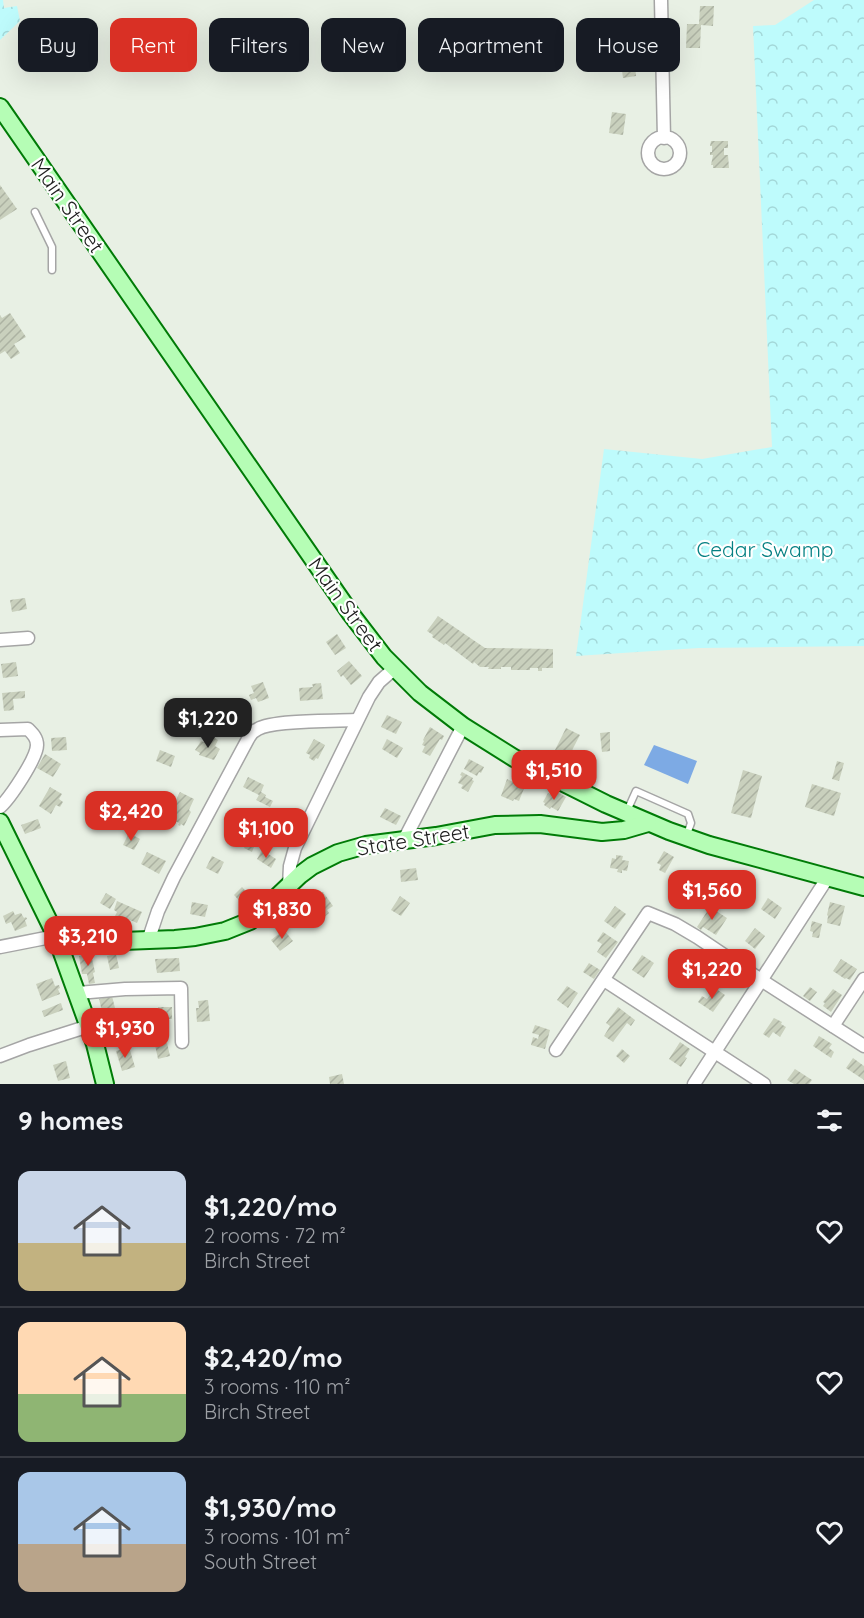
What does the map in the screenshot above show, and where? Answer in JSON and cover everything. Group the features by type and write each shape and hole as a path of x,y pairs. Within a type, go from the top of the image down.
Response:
{"main road":[{"name":"Main Street","path":"0,107 351,614 394,668 420,693 463,726 514,758 648,823 686,838 864,887"},
{"path":"0,822 5,841 58,940 89,1026 105,1084"},
{"name":"State Street","path":"58,940 67,942 148,941 195,937 239,927 260,913 312,866 338,853 366,845 508,824 548,825 602,832 624,830 648,823"}],"street":[{"path":"661,0 664,138"},
{"path":"0,640 28,638"},
{"path":"289,885 290,866 295,848 374,689 394,668"},
{"path":"148,941 174,877 248,739 258,728 273,724 357,720"},
{"path":"404,840 463,726"},
{"path":"0,730 28,729 36,738 37,749 13,792 0,807"},
{"path":"694,1084 828,877"},
{"path":"556,1050 648,913 692,933 864,1046"},
{"path":"0,947 58,940"},
{"path":"833,1026 864,979"},
{"path":"604,980 764,1084"},
{"path":"78,993 125,988 181,988 182,1041"},
{"path":"0,1056 89,1026"}],"lane":[{"path":"35,212 52,247 52,270"},
{"path":"626,813 636,791 688,814 691,823 686,838"}],"green space":[{"path":"0,0 3,0 4,8 17,6 19,18 18,23 0,40"},
{"name":"Cedar Swamp","path":"814,0 864,0 864,646 699,648 576,656 604,449 702,459 772,447 753,26 775,25"}],"shaded area":[{"path":"654,745 697,761 688,784 644,765"}],"building":[{"path":"700,6 714,6 713,26 701,25 700,48 686,48 687,24 699,24"},
{"path":"622,72 636,72 636,76 623,78"},
{"path":"612,112 626,114 623,135 609,133"},
{"path":"711,141 728,141 728,148 724,148 724,155 728,155 729,168 713,168 711,165 713,155 710,155"},
{"path":"0,185 17,209 0,220"},
{"path":"10,313 26,337 14,344 20,353 11,359 5,351 0,354 0,315 2,318"},
{"path":"25,598 27,609 12,612 10,600"},
{"path":"438,616 485,648 553,649 553,668 542,668 542,671 538,671 538,668 511,670 511,667 488,669 489,667 480,667 474,662 473,664 445,643 444,645 432,637 433,635 427,631"},
{"path":"337,634 346,648 335,655 326,642"},
{"path":"349,661 362,676 351,685 337,671"},
{"path":"16,662 18,676 3,678 1,664"},
{"path":"263,682 269,698 258,702 256,698 251,700 249,695 254,693 251,686"},
{"path":"321,683 323,699 300,701 299,688 313,687 312,684"},
{"path":"25,691 25,698 13,699 14,710 4,711 2,693"},
{"path":"387,715 402,722 396,734 381,727"},
{"path":"430,727 444,736 430,756 422,752 425,746 422,745"},
{"path":"566,728 580,735 569,756 555,750"},
{"path":"610,732 610,751 602,752 600,733"},
{"path":"66,737 67,750 52,751 51,738"},
{"path":"207,737 218,740 215,746 220,749 214,760 199,755 200,753 195,750"},
{"path":"314,739 325,745 318,759 314,761 306,753"},
{"path":"387,739 403,748 397,758 382,749"},
{"path":"160,750 175,756 171,767 156,761"},
{"path":"45,754 61,764 53,777 37,768"},
{"path":"469,759 484,767 477,776 464,769"},
{"path":"837,761 844,763 839,781 832,779"},
{"path":"743,770 762,776 751,818 731,813"},
{"path":"462,772 474,781 468,792 461,788 463,785 458,783"},
{"path":"248,777 264,785 261,792 273,801 270,807 256,800 259,795 243,787"},
{"path":"515,777 527,781 519,801 501,796 507,779 513,782"},
{"path":"812,784 841,793 834,816 805,807"},
{"path":"50,787 62,794 59,799 63,802 60,807 56,805 51,814 39,806"},
{"path":"555,791 566,797 558,811 551,807 550,809 543,802 548,793 552,795"},
{"path":"180,792 194,799 184,826 178,825 179,823 175,821 172,822 176,810 172,807"},
{"path":"385,808 401,816 396,825 380,817"},
{"path":"38,819 41,828 25,834 21,825"},
{"path":"129,833 140,839 134,850 123,845"},
{"path":"250,836 257,839 252,852 244,848"},
{"path":"262,850 276,859 271,868 257,859"},
{"path":"664,851 674,857 665,873 659,870 661,865 657,863"},
{"path":"147,852 166,861 159,874 141,864"},
{"path":"616,855 623,856 622,860 629,861 627,871 622,870 622,873 617,872 618,869 610,868 612,858 616,859"},
{"path":"212,856 224,862 218,874 206,868"},
{"path":"416,868 418,880 401,882 400,870"},
{"path":"242,887 254,900 246,908 234,895"},
{"path":"323,892 333,906 327,910 329,913 322,919 311,901"},
{"path":"106,893 116,899 110,909 100,903"},
{"path":"400,896 410,903 401,916 391,910"},
{"path":"768,898 782,908 775,919 761,909"},
{"path":"117,901 142,912 137,923 115,916"},
{"path":"192,902 208,905 205,917 190,914"},
{"path":"830,902 845,906 840,926 827,923"},
{"path":"615,906 626,914 615,929 604,921"},
{"path":"710,907 727,918 716,935 703,927 701,930 697,927"},
{"path":"13,911 15,915 21,913 24,918 26,917 27,926 15,931 11,922 6,924 3,916"},
{"path":"812,921 822,924 819,938 812,937 813,932 810,931"},
{"path":"755,928 765,936 755,949 745,941"},
{"path":"284,930 293,941 280,951 271,940"},
{"path":"603,932 618,942 606,958 597,952 602,944 597,941"},
{"path":"91,954 95,983 89,984 87,974 82,974 79,956"},
{"path":"116,954 119,968 110,970 107,956"},
{"path":"642,955 654,963 644,978 632,970"},
{"path":"179,958 180,971 157,973 155,959"},
{"path":"841,959 857,969 850,980 833,971"},
{"path":"589,963 600,970 594,979 583,972"},
{"path":"52,978 55,986 59,985 60,994 42,1001 36,984"},
{"path":"567,986 578,993 568,1008 557,1000"},
{"path":"810,987 817,992 810,1001 803,996"},
{"path":"715,988 725,995 713,1012 698,1002 702,996 707,999"},
{"path":"833,989 842,995 831,1012 823,1006 825,1003 823,1002"},
{"path":"112,996 115,1008 102,1011 99,999"},
{"path":"208,1000 210,1021 197,1022 198,1001"},
{"path":"61,1003 63,1010 44,1017 42,1011"},
{"path":"158,1007 172,1007 172,1019 157,1019"},
{"path":"618,1007 635,1020 631,1026 627,1023 613,1042 604,1036 610,1026 606,1023"},
{"path":"132,1013 135,1027 113,1033 111,1025 107,1026 106,1020"},
{"path":"774,1018 786,1027 780,1037 773,1032 769,1038 763,1034"},
{"path":"535,1025 550,1030 545,1049 531,1045 533,1037 538,1039 539,1035 532,1033"},
{"path":"819,1036 832,1044 829,1048 834,1052 831,1058 813,1046"},
{"path":"680,1042 690,1049 681,1067 669,1059"},
{"path":"167,1043 170,1056 158,1059 155,1045"},
{"path":"129,1047 135,1067 122,1071 116,1051"},
{"path":"622,1049 630,1056 624,1063 616,1056"},
{"path":"853,1058 864,1066 864,1080 846,1068"},
{"path":"66,1061 70,1078 58,1081 53,1065"},
{"path":"795,1069 812,1080 809,1084 794,1084 787,1080"},
{"path":"342,1074 344,1084 330,1084 329,1077"}]}
